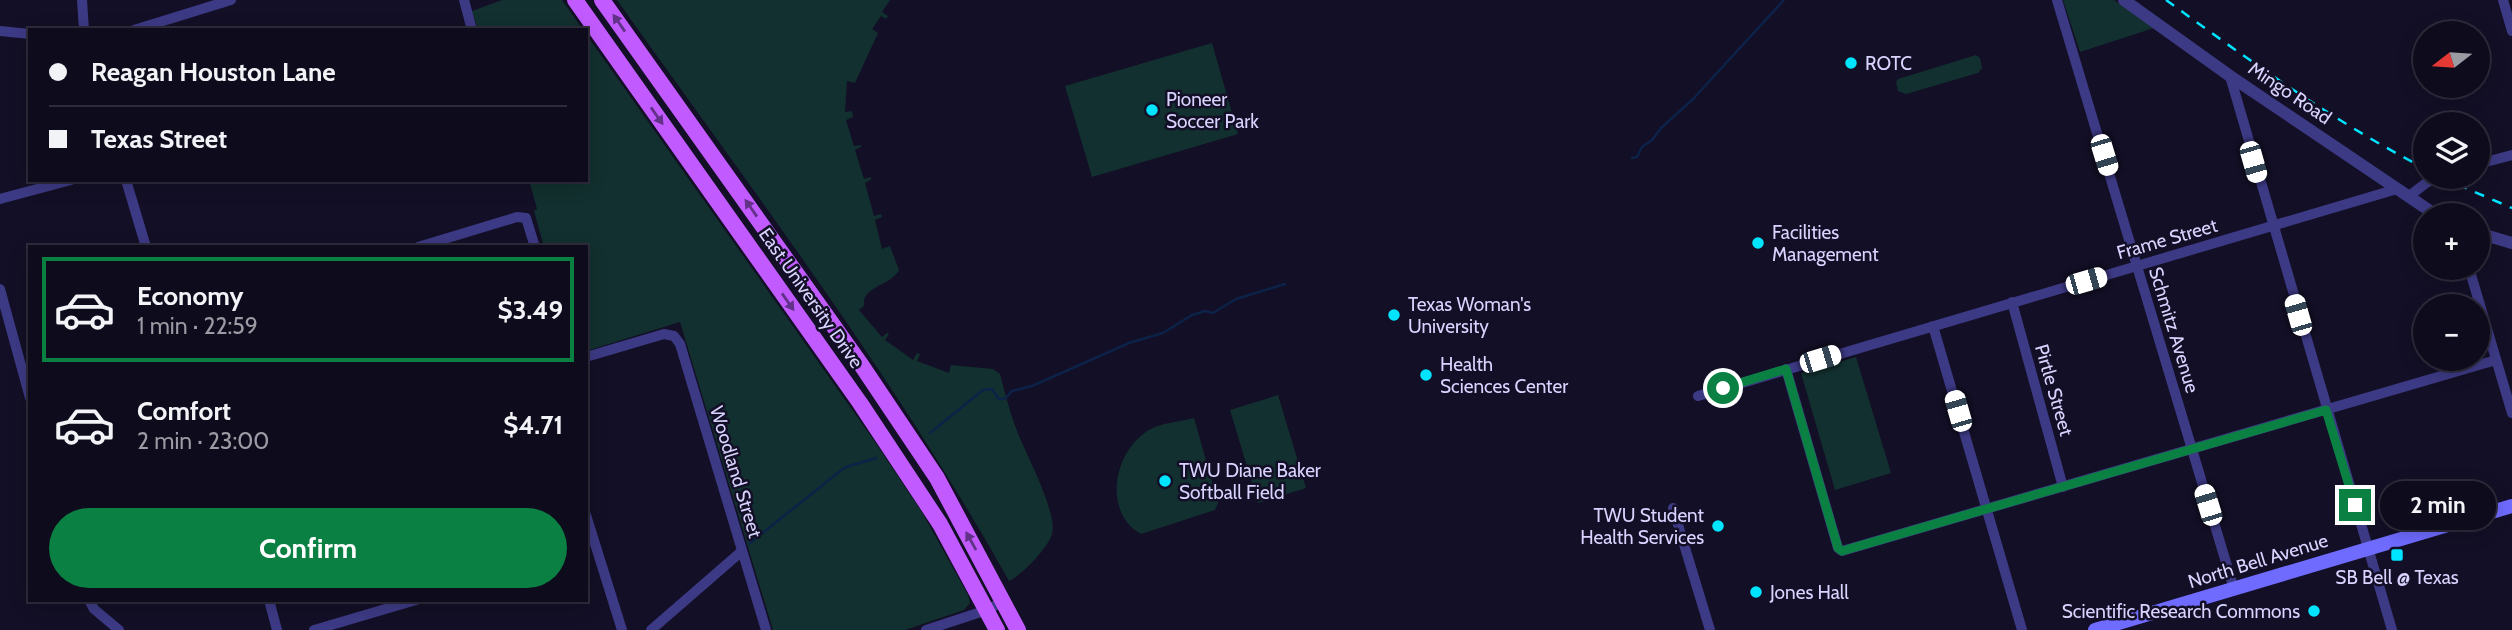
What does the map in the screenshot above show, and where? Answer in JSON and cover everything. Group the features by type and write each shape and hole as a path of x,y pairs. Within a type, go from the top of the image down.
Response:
{"main road":[{"name":"East University Drive","path":"575,0 860,403 940,524 997,630"},
{"name":"East University Drive","path":"602,0 870,377 937,478 1018,630"},
{"name":"North Bell Avenue","path":"2095,630 2512,506"}],"street":[{"path":"82,0 84,28"},
{"path":"140,28 231,0"},
{"name":"Schmitz Avenue","path":"2057,0 2234,589"},
{"name":"Mingo Road","path":"2124,0 2230,76 2417,203"},
{"path":"2503,0 2512,31"},
{"path":"468,1 472,28"},
{"path":"0,32 28,34"},
{"path":"2230,76 2392,630"},
{"path":"2490,161 2512,155"},
{"path":"0,199 64,182"},
{"path":"130,182 146,245"},
{"name":"Frame Street","path":"1698,396 2272,226 2413,188"},
{"path":"425,245 517,217 526,218 534,245"},
{"path":"2490,237 2512,243"},
{"path":"2473,280 2512,413"},
{"path":"0,289 28,391"},
{"name":"Pirtle Street","path":"2012,302 2063,487"},
{"path":"1933,326 2022,630"},
{"name":"Woodland Street","path":"588,356 664,334 674,336 680,344 766,630"},
{"path":"1786,369 1838,548 1842,551 2496,360"},
{"path":"1673,508 1710,630"},
{"path":"588,527 591,547 622,630"},
{"path":"651,630 742,551"},
{"path":"926,630 987,610 1003,601"},
{"path":"90,602 94,609 119,630"},
{"path":"270,602 278,630"},
{"path":"314,630 409,602"}],"green space":[{"path":"502,0 562,0 582,28 477,28 472,11"},
{"path":"617,0 890,0 882,12 888,16 886,19 881,16 872,29 878,33 855,83 847,81 845,112 852,111 853,117 846,120 854,146 861,145 855,150 864,179 872,179 865,183 874,216 881,214 882,217 875,220 882,249 890,246 899,270 890,280 867,294 864,306 859,310 882,337 889,334 885,340 913,360 917,353 920,354 917,361 949,373 951,365 993,369 1000,374 1014,424 1046,498 1053,524 1050,540 1034,560 1014,578 1009,581 919,431 821,285"},
{"path":"2063,0 2114,0 2154,28 2080,52"},
{"path":"588,37 923,514 968,595 970,603 964,610 905,630 773,630 680,322 588,350 588,245 543,245 534,211 537,209 530,182 588,182"},
{"name":"Pioneer Soccer Park","path":"1212,43 1238,134 1092,177 1065,86"},
{"path":"1976,55 1980,58 1982,68 1978,73 1906,94 1898,91 1898,79"},
{"path":"1856,357 1891,473 1835,490 1801,373"},
{"path":"1278,395 1306,488 1258,503 1230,410"},
{"name":"TWU Diane Baker Softball Field","path":"1194,418 1218,503 1215,510 1141,534 1129,525 1118,500 1119,472 1124,458 1132,445 1148,431 1160,425"}],"waterway":[{"path":"1632,158 1637,157 1642,147 1693,99 1784,0"},
{"path":"930,433 983,390 992,389 999,399 1004,399 1012,391 1032,386 1129,343 1163,333 1192,315 1205,311 1213,313 1236,299 1285,284"},
{"path":"750,543 846,467 876,458"}],"railway":[{"path":"2166,0 2325,111 2413,162"},
{"path":"2468,189 2512,208"}],"place":[{"name":"ROTC","path":"1851,63"},
{"name":"Pioneer Soccer Park","path":"1152,110"},
{"name":"Facilities Management","path":"1758,243"},
{"name":"Texas Woman's University","path":"1394,315"},
{"name":"Health Sciences Center","path":"1426,375"},
{"name":"TWU Diane Baker Softball Field","path":"1165,481"},
{"name":"TWU Student Health Services","path":"1718,526"},
{"name":"SB Bell @ Texas","path":"2397,555"},
{"name":"Jones Hall","path":"1756,592"},
{"name":"Scientific Research Commons","path":"2314,611"}],"route":[{"path":"1723,388 1786,369 1838,548 1842,551 2326,410 2355,505"}]}
